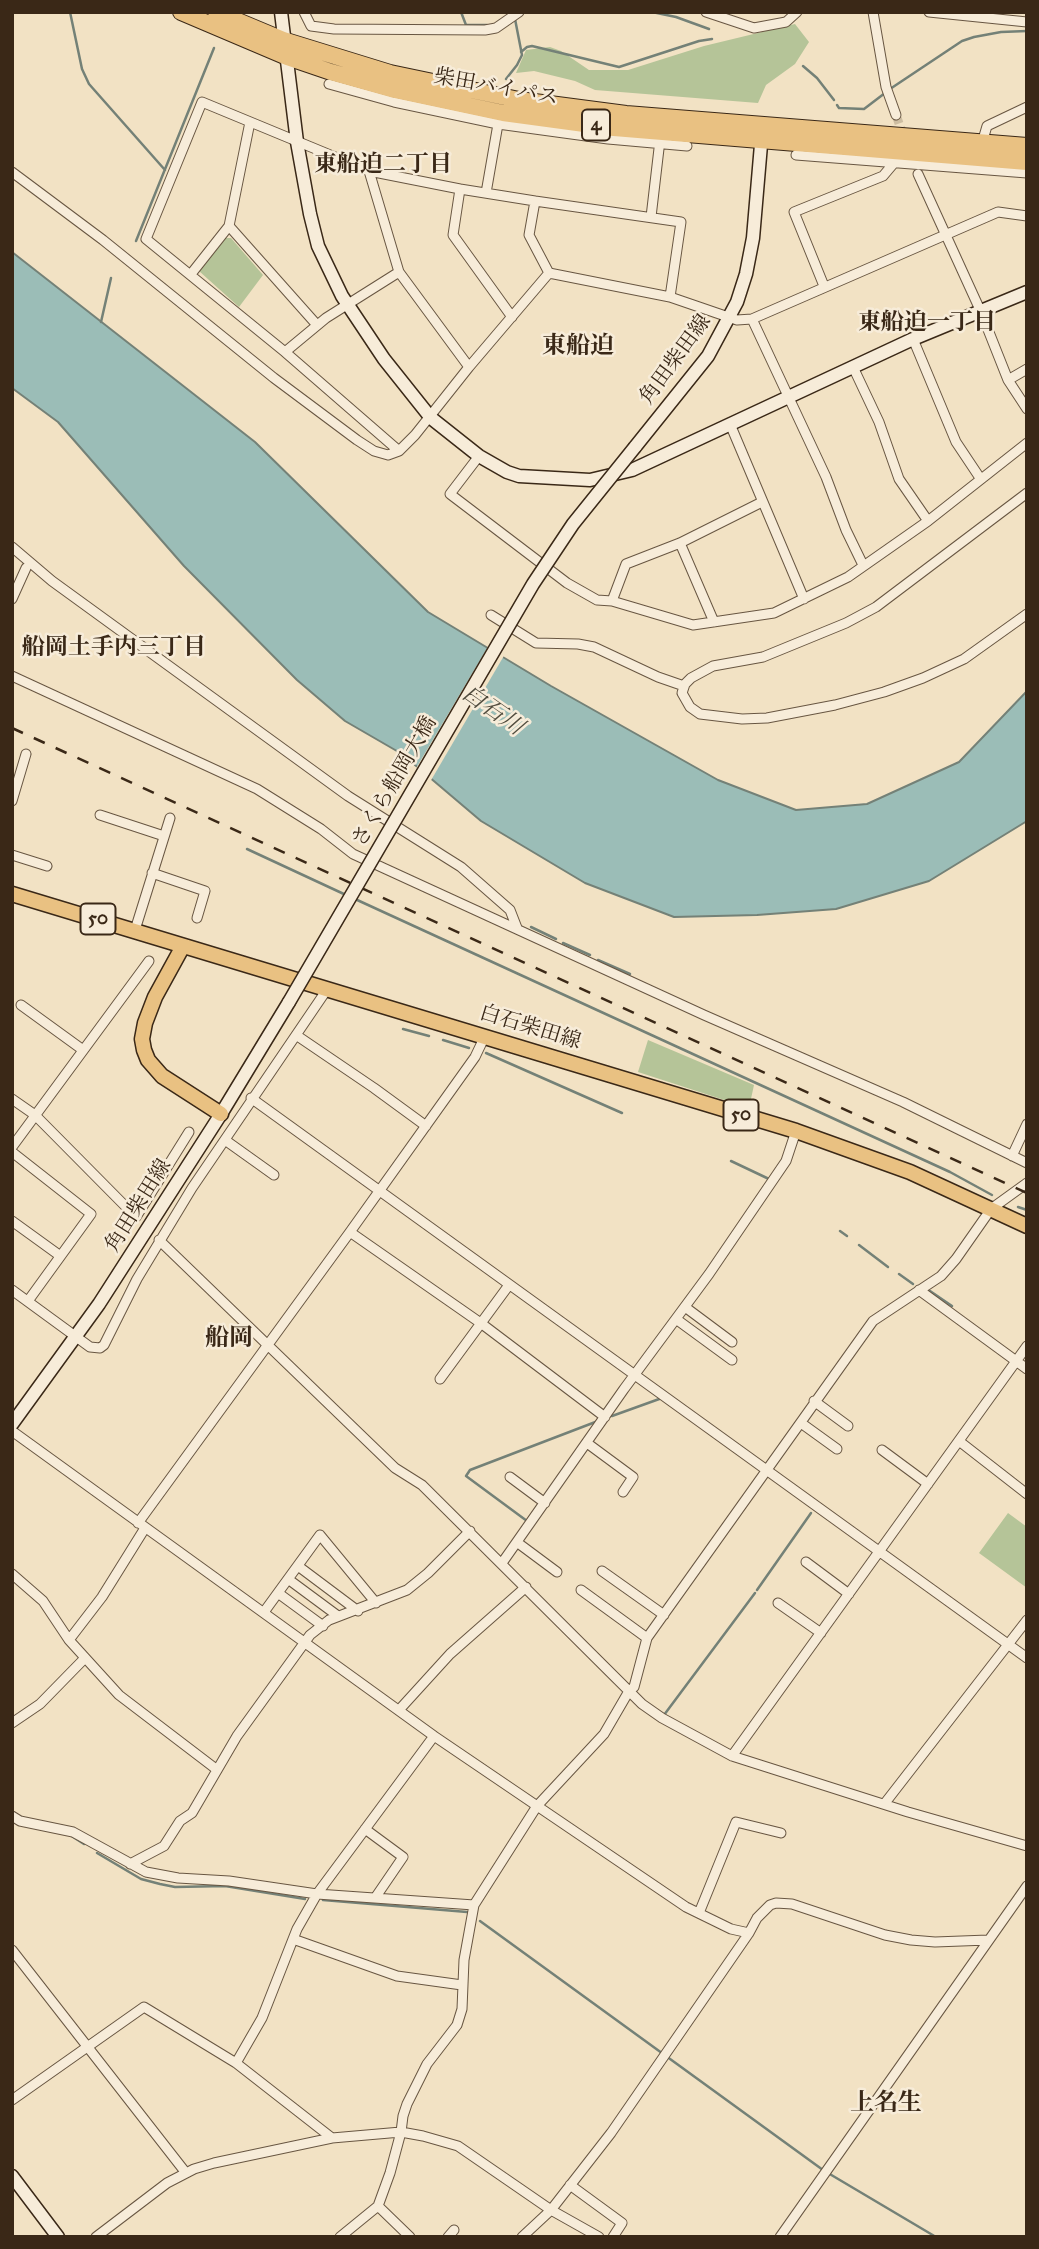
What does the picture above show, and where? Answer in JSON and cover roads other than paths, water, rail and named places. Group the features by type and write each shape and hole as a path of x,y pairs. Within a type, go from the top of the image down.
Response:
{"highway":[{"name":"柴田バイパス","path":"181,12 287,57 394,96 660,138 762,133 1027,146"},
{"name":"柴田バイパス","path":"216,12 283,40 390,74 519,100 762,133 895,157 1027,162"}],"main road":[{"path":"281,12 297,142 318,246 347,305 384,359 431,418 479,456 507,472 520,476 596,480 632,470 913,339 1027,292"},
{"name":"角田柴田線","path":"635,447 699,368 730,318 743,285 750,256 762,133"},
{"name":"さくら船岡大橋","path":"289,1002 533,584 573,524 635,447"},
{"name":"白石柴田線","path":"12,894 796,1131 910,1172 1027,1226"},
{"path":"183,946 155,997 145,1023 142,1039 144,1050 148,1060 162,1076 221,1114"},
{"name":"角田柴田線","path":"12,1424 120,1273 289,1002"},
{"path":"12,2176 58,2237"}],"street":[{"path":"304,12 311,26 334,29 485,30 496,28 519,12"},
{"path":"706,12 754,28 786,22 797,12"},
{"path":"873,12 886,87 897,115"},
{"path":"929,12 1027,22"},
{"path":"329,84 394,96 498,124 660,138 687,146"},
{"path":"399,452 285,352 146,239 202,102 369,171 460,189 681,222 670,297"},
{"path":"982,143 987,126 1027,107"},
{"path":"191,274 229,226 250,122"},
{"path":"486,193 498,124"},
{"path":"651,217 660,138"},
{"path":"796,155 895,157 1027,173"},
{"path":"824,286 794,212 883,176 895,157"},
{"path":"369,171 399,272 469,367"},
{"path":"12,172 103,240 274,379 357,440 374,451 388,455 399,452 431,418 469,367 549,273"},
{"path":"918,174 981,312 1008,380 1027,409"},
{"path":"460,189 453,235 512,317"},
{"path":"536,201 530,235 549,273"},
{"path":"549,273 670,297 737,320 752,319 998,212 1027,216"},
{"path":"229,226 317,325"},
{"path":"285,352 317,325 399,272"},
{"path":"752,319 826,477 846,530 863,565"},
{"path":"913,339 956,442 980,478"},
{"path":"852,367 879,422 899,479 928,522"},
{"path":"1008,380 1027,369"},
{"path":"730,424 804,599"},
{"path":"479,456 450,494 567,583 597,600 612,601 693,625 774,612 848,577 928,522 1027,443"},
{"path":"1027,493 876,607 846,623 762,657 713,666 691,678 682,693 684,700 700,714 742,719 767,718 806,711 884,692 923,678 964,659 1027,614"},
{"path":"612,601 626,564 680,543 762,502"},
{"path":"680,543 714,622"},
{"path":"12,547 52,581 348,796 461,867 510,910 517,928"},
{"path":"12,599 26,568"},
{"path":"491,615 536,643 578,644 594,648 684,686"},
{"path":"12,676 257,789 321,829 353,854 704,1015 903,1102 1027,1163"},
{"path":"12,801 26,754"},
{"path":"100,815 164,836"},
{"path":"135,930 170,818"},
{"path":"12,855 47,866"},
{"path":"152,873 205,891 197,918"},
{"path":"28,1301 91,1214 12,1149 149,961"},
{"path":"12,1290 90,1347 100,1348 104,1345 159,1240 251,1098 328,988"},
{"path":"21,1005 83,1050"},
{"path":"296,1035 425,1126"},
{"path":"69,1640 102,1597 142,1526 267,1346 475,1057 485,1036"},
{"path":"251,1098 1027,1658"},
{"path":"12,1099 35,1115 136,1217 189,1132"},
{"path":"1012,1156 1027,1124"},
{"path":"502,1563 786,1161 796,1131"},
{"path":"225,1140 274,1175"},
{"path":"340,2237 379,2206 401,2132 403,2116 418,2081 457,2025 462,2009 462,1984 474,1905 537,1806 604,1734 634,1687 647,1638 873,1321 941,1276 990,1209 1027,1183"},
{"path":"12,1221 59,1255"},
{"path":"350,1232 481,1324 605,1417"},
{"path":"159,1240 395,1468 422,1485 470,1531 642,1704 662,1718 733,1756 908,1812 1027,1846"},
{"path":"439,1379 509,1285"},
{"path":"919,1290 1027,1369"},
{"path":"685,1307 732,1342"},
{"path":"676,1319 732,1360"},
{"path":"733,1756 1027,1346"},
{"path":"814,1401 848,1426"},
{"path":"801,1423 837,1449"},
{"path":"12,1431 434,1736 686,1907 732,1929 749,1933"},
{"path":"959,1441 1027,1494"},
{"path":"587,1443 633,1477 623,1492"},
{"path":"882,1450 928,1484"},
{"path":"510,1477 545,1503"},
{"path":"130,1864 163,1846 180,1821 192,1813 237,1736 306,1642 338,1616 358,1611 407,1590 470,1531"},
{"path":"264,1612 320,1535 376,1603"},
{"path":"518,1543 557,1572"},
{"path":"806,1562 849,1594"},
{"path":"298,1566 358,1611"},
{"path":"602,1571 664,1615"},
{"path":"12,1574 43,1601 69,1640 119,1695 216,1769"},
{"path":"288,1579 338,1616"},
{"path":"399,1710 450,1654 526,1587"},
{"path":"581,1590 647,1638"},
{"path":"278,1593 323,1626"},
{"path":"779,1603 821,1633"},
{"path":"885,1803 1027,1620"},
{"path":"12,1723 40,1704 85,1658"},
{"path":"236,2063 262,2018 293,1939 317,1894 434,1736"},
{"path":"12,1816 20,1821 73,1832 146,1872 317,1894 474,1905"},
{"path":"699,1913 736,1822 781,1833"},
{"path":"365,1829 403,1857 375,1898"},
{"path":"780,2237 1027,1886"},
{"path":"522,2237 551,2210 570,2185 665,2057 749,1933 757,1917 770,1905 785,1903 885,1935 935,1942 988,1940"},
{"path":"293,1939 397,1976 462,1984"},
{"path":"12,1950 186,2173"},
{"path":"12,2100 144,2007 236,2063 332,2138"},
{"path":"96,2237 167,2183 214,2162 332,2138 401,2132 458,2146 551,2210 599,2237"},
{"path":"570,2185 622,2223 613,2237"},
{"path":"379,2206 410,2237"}],"water":[{"name":"白石川","path":"12,252 255,442 428,612 551,686 718,780 796,810 867,804 959,762 1027,691 1027,821 929,881 836,909 674,917 585,883 481,821 402,754 345,721 297,680 184,566 58,422 12,388"}],"waterway":[{"path":"70,12 82,69 89,84 165,170"},
{"path":"461,12 466,25 487,25"},
{"path":"652,12 709,29"},
{"path":"506,79 522,55 515,19"},
{"path":"890,89 962,41 1001,32 1027,31"},
{"path":"521,52 532,46 619,67 712,39"},
{"path":"136,241 214,48"},
{"path":"803,66 817,78 834,100"},
{"path":"837,105 839,108 864,109 885,93"},
{"path":"101,322 111,278"},
{"path":"247,849 346,895"},
{"path":"355,899 950,1172 992,1195"},
{"path":"531,927 556,939"},
{"path":"563,943 590,955"},
{"path":"598,960 630,974"},
{"path":"403,1029 429,1036"},
{"path":"443,1040 469,1048"},
{"path":"486,1053 622,1113"},
{"path":"731,1161 769,1179"},
{"path":"1018,1207 1027,1210"},
{"path":"840,1231 847,1236"},
{"path":"859,1245 888,1267"},
{"path":"899,1274 913,1284"},
{"path":"930,1291 952,1306"},
{"path":"612,1416 662,1398"},
{"path":"527,1521 466,1476 470,1470 598,1421"},
{"path":"757,1590 811,1513"},
{"path":"664,1715 755,1593"},
{"path":"70,1835 84,1844"},
{"path":"97,1853 141,1879 160,1884 175,1887 225,1886 305,1899"},
{"path":"323,1900 467,1912"},
{"path":"480,1921 823,2170"},
{"path":"828,2173 936,2237"}],"tunnel":[{"path":"896,115 905,140"}],"railway":[{"path":"12,728 1027,1193"}],"district":[{"name":"東船迫二丁目","path":"383,165"},
{"name":"東船迫一丁目","path":"927,323"},
{"name":"東船迫","path":"578,347"},
{"name":"船岡土手内三丁目","path":"114,648"},
{"name":"船岡","path":"229,1339"},
{"name":"上名生","path":"886,2104"}]}
